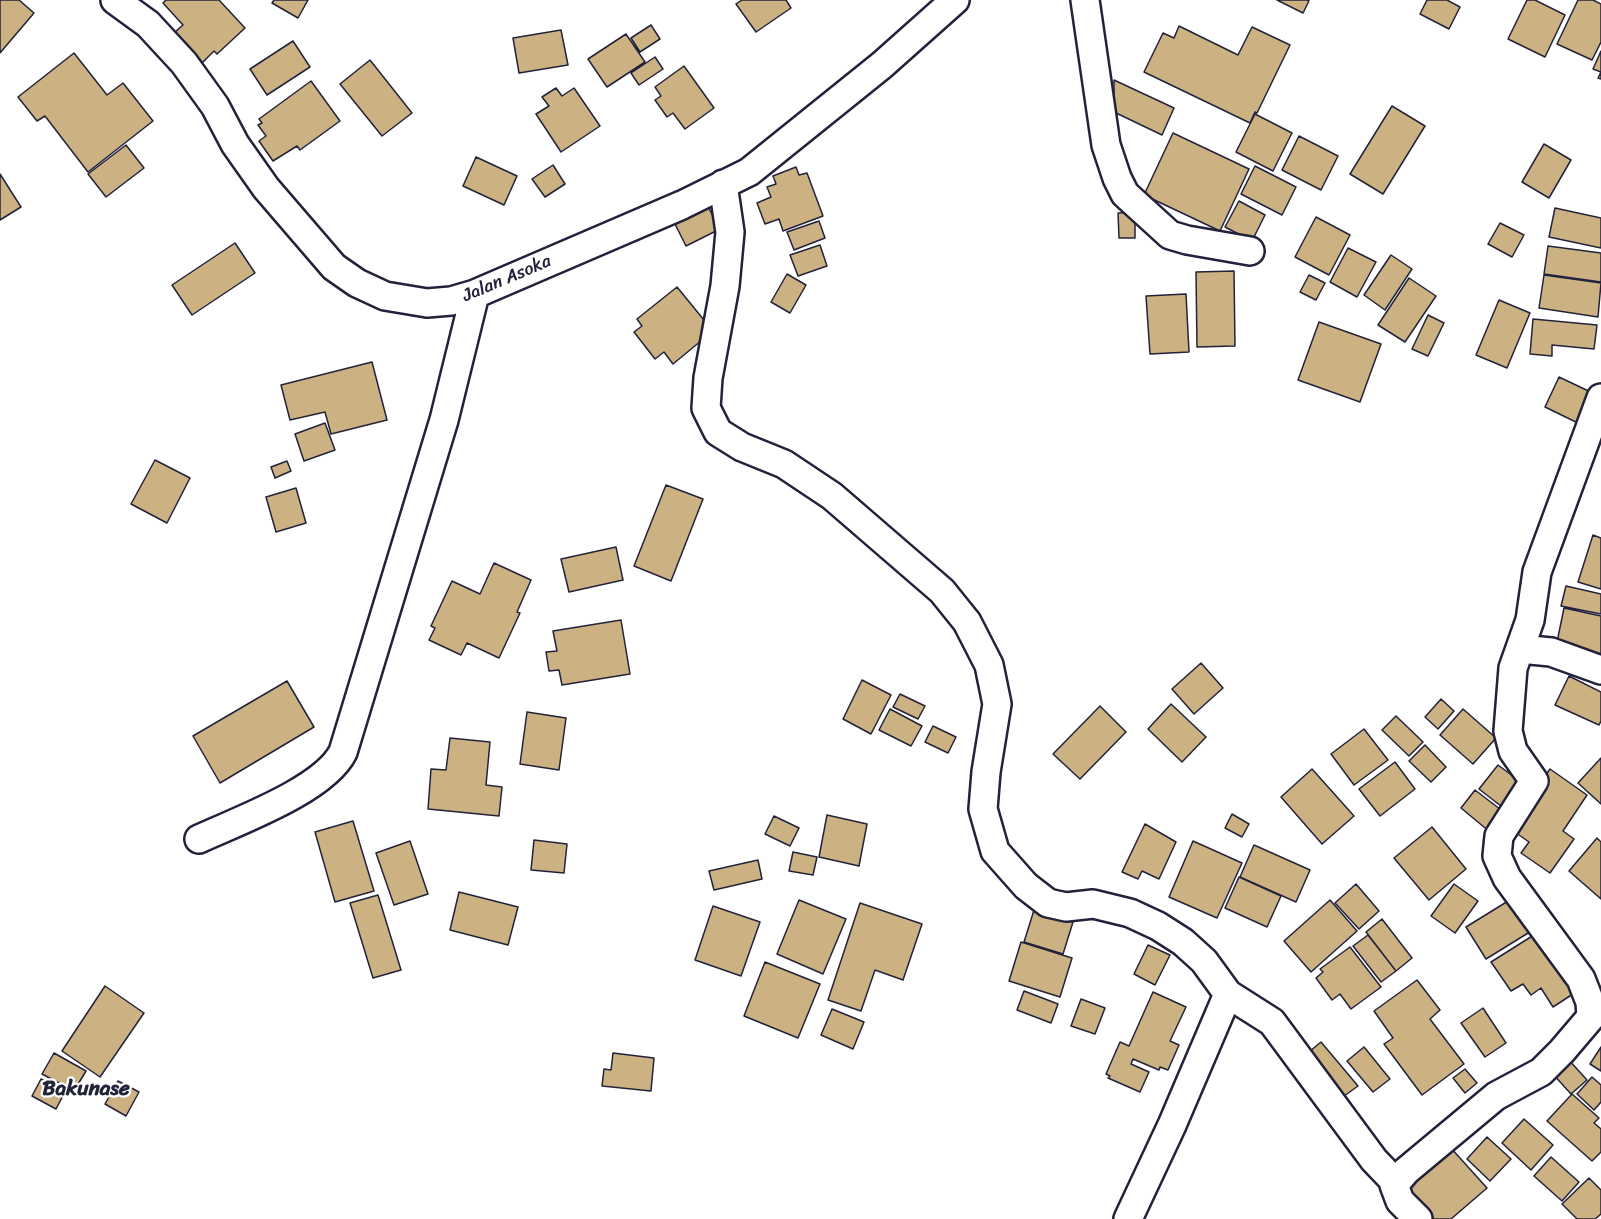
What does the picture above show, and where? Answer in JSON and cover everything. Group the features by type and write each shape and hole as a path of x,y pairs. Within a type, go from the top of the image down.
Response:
{"street":[{"name":"Jalan Asoka","path":"115,0 148,24 184,63 215,106 235,144 266,188 334,267 357,283 385,296 427,303 451,301 475,294 682,205 748,172 882,65 955,0"},
{"path":"1085,0 1106,145 1125,194 1170,235 1250,251"},
{"path":"723,184 730,232 725,285 708,378 706,408 718,432 742,447 784,464 832,496 942,591 967,622 989,665 997,704 986,772 983,809 995,851 1026,886 1048,903 1066,908 1093,904 1130,913 1158,926 1183,942 1204,961 1228,994 1272,1022 1374,1160 1396,1183"},
{"path":"199,839 293,796 338,763 444,420 475,294"},
{"path":"1418,1219 1400,1201 1394,1185 1423,1156 1496,1096 1541,1072 1591,1017 1590,1002 1581,979 1507,878 1497,856 1499,836 1534,781 1513,751 1508,731 1513,669 1530,620 1537,572 1601,398"},
{"path":"1520,649 1551,652 1601,670"},
{"path":"1128,1219 1172,1125 1228,994"}],"building":[{"path":"0,0 19,0 34,13 0,53"},
{"path":"166,0 219,0 245,28 217,54 214,51 202,63 174,33 183,25 163,3"},
{"path":"274,0 308,0 298,18 272,3"},
{"path":"742,0 786,0 791,8 756,32 736,4"},
{"path":"1277,0 1307,0 1309,1 1303,13"},
{"path":"1427,0 1447,0 1460,7 1449,29 1420,14"},
{"path":"1527,0 1535,0 1565,15 1545,57 1508,39"},
{"path":"1578,0 1593,0 1601,4 1601,42 1592,60 1557,44"},
{"path":"651,25 660,39 640,52 631,38"},
{"path":"1179,26 1238,55 1252,27 1290,45 1250,123 1144,72 1163,33 1174,38"},
{"path":"561,30 568,65 519,73 513,38"},
{"path":"626,34 645,62 607,87 588,59"},
{"path":"293,41 310,67 267,95 250,69"},
{"path":"1601,51 1601,72 1593,69"},
{"path":"74,53 107,95 123,83 153,121 88,172 45,116 37,121 18,97"},
{"path":"655,57 663,69 639,85 631,73"},
{"path":"370,60 412,113 382,136 340,84"},
{"path":"684,66 714,108 685,129 673,113 667,117 655,100 661,96 655,87"},
{"path":"1114,80 1174,108 1162,135 1114,112"},
{"path":"311,81 340,121 300,150 297,146 273,161 259,141 266,136 258,125 262,123 259,119"},
{"path":"556,88 562,96 574,88 600,126 561,152 536,114 549,106 542,97"},
{"path":"1392,106 1425,126 1383,194 1350,174"},
{"path":"1255,114 1292,133 1273,171 1236,152"},
{"path":"1173,133 1249,169 1220,231 1144,195"},
{"path":"1299,136 1338,156 1321,190 1282,170"},
{"path":"1544,144 1571,160 1549,198 1522,182"},
{"path":"126,145 144,168 106,197 88,174"},
{"path":"476,157 517,176 504,205 463,186"},
{"path":"553,165 565,184 545,197 532,179"},
{"path":"1255,166 1296,187 1282,215 1241,194"},
{"path":"796,167 799,175 807,173 823,216 783,231 779,219 765,224 757,203 771,197 767,187 776,184 773,176"},
{"path":"0,174 21,207 0,220"},
{"path":"1239,201 1265,215 1252,241 1225,227"},
{"path":"707,205 720,229 686,246 674,222"},
{"path":"1555,208 1601,218 1601,248 1549,237"},
{"path":"1135,212 1135,238 1119,238 1118,213"},
{"path":"1316,217 1350,235 1329,275 1295,257"},
{"path":"819,221 825,238 794,250 787,232"},
{"path":"1500,223 1524,235 1512,257 1488,244"},
{"path":"235,243 255,273 192,315 172,285"},
{"path":"820,245 827,266 798,276 790,255"},
{"path":"1548,246 1601,253 1601,282 1544,274"},
{"path":"1348,248 1376,262 1357,297 1330,282"},
{"path":"1391,255 1412,269 1385,310 1364,295"},
{"path":"1234,271 1235,346 1197,347 1196,272"},
{"path":"787,274 806,285 790,313 771,302"},
{"path":"1309,275 1325,283 1316,300 1300,292"},
{"path":"1544,275 1601,283 1598,317 1539,308"},
{"path":"1409,278 1436,296 1405,342 1378,325"},
{"path":"677,287 713,331 673,364 664,352 655,359 634,332 642,326 637,319"},
{"path":"1186,294 1189,352 1150,354 1146,296"},
{"path":"1499,300 1530,313 1507,368 1476,355"},
{"path":"1428,315 1444,323 1428,356 1412,349"},
{"path":"1533,319 1597,325 1594,349 1552,345 1552,356 1530,354"},
{"path":"1319,322 1381,344 1360,402 1298,380"},
{"path":"372,362 387,420 331,434 325,412 290,420 281,385"},
{"path":"1559,377 1597,395 1582,425 1545,407"},
{"path":"325,423 335,450 304,461 295,434"},
{"path":"155,460 190,478 167,523 131,504"},
{"path":"287,461 291,471 275,478 271,467"},
{"path":"666,485 703,499 671,581 634,566"},
{"path":"296,488 306,523 276,532 266,497"},
{"path":"1593,535 1601,538 1601,589 1578,582"},
{"path":"616,547 623,580 569,592 561,559"},
{"path":"494,563 531,580 517,612 520,613 499,658 467,643 461,655 429,640 435,628 431,626 452,581 480,594"},
{"path":"1566,586 1601,594 1601,614 1561,606"},
{"path":"1564,608 1601,616 1601,656 1556,647"},
{"path":"621,620 630,674 562,685 559,670 549,671 546,652 557,651 553,631"},
{"path":"1201,663 1223,688 1194,714 1172,689"},
{"path":"1569,676 1601,692 1599,725 1555,705"},
{"path":"862,680 891,695 871,734 843,719"},
{"path":"287,681 314,727 220,783 193,736"},
{"path":"900,694 925,706 918,719 893,707"},
{"path":"1441,699 1454,711 1438,729 1425,717"},
{"path":"1171,704 1206,737 1182,762 1148,729"},
{"path":"1100,706 1126,732 1080,779 1053,754"},
{"path":"890,709 922,726 911,746 879,730"},
{"path":"1463,709 1496,738 1473,764 1440,735"},
{"path":"527,712 566,718 559,770 520,764"},
{"path":"1396,716 1423,742 1409,756 1382,730"},
{"path":"933,726 956,737 948,753 925,742"},
{"path":"1364,729 1388,760 1354,785 1331,754"},
{"path":"450,738 490,742 486,785 502,787 499,816 428,809 431,769 446,770"},
{"path":"1425,745 1446,767 1431,782 1409,761"},
{"path":"1601,758 1601,804 1578,783"},
{"path":"1395,762 1415,789 1380,816 1359,789"},
{"path":"1498,765 1529,788 1510,813 1479,789"},
{"path":"1312,769 1354,816 1322,844 1281,797"},
{"path":"1550,769 1587,795 1563,831 1574,839 1550,873 1521,853 1529,842 1509,828"},
{"path":"1475,790 1505,813 1490,832 1461,808"},
{"path":"1232,814 1249,824 1242,837 1225,828"},
{"path":"827,815 867,824 859,866 819,857"},
{"path":"774,816 799,828 790,846 765,834"},
{"path":"353,821 374,891 335,902 315,832"},
{"path":"1145,824 1176,842 1159,879 1142,871 1138,879 1122,872"},
{"path":"1432,827 1466,869 1429,900 1394,858"},
{"path":"1597,838 1601,842 1601,899 1569,871"},
{"path":"534,840 567,844 564,873 531,870"},
{"path":"410,841 428,894 394,905 376,853"},
{"path":"1193,841 1242,863 1217,918 1169,897"},
{"path":"1254,845 1310,870 1296,902 1240,877"},
{"path":"793,852 817,857 813,875 789,871"},
{"path":"758,860 762,879 714,890 709,871"},
{"path":"1239,877 1281,896 1267,927 1225,908"},
{"path":"1356,884 1379,911 1359,929 1335,903"},
{"path":"1454,884 1478,901 1455,933 1431,916"},
{"path":"459,892 518,907 508,945 450,930"},
{"path":"378,895 401,970 373,978 350,903"},
{"path":"1513,898 1533,930 1486,959 1466,927"},
{"path":"799,900 846,919 823,974 777,954"},
{"path":"1330,900 1357,931 1311,972 1284,941"},
{"path":"860,903 922,924 903,980 875,970 861,1011 828,1000"},
{"path":"713,906 760,922 741,976 695,960"},
{"path":"1034,910 1073,922 1063,954 1024,942"},
{"path":"1382,919 1412,958 1396,971 1366,932"},
{"path":"1537,933 1576,992 1553,1007 1541,988 1531,995 1523,984 1511,991 1491,962"},
{"path":"1368,935 1396,971 1381,982 1353,946"},
{"path":"1021,942 1072,958 1060,997 1009,981"},
{"path":"1148,945 1170,955 1155,985 1134,974"},
{"path":"1350,947 1381,987 1351,1009 1340,994 1332,1000 1316,978 1323,972 1320,969"},
{"path":"765,962 820,984 798,1038 744,1016"},
{"path":"1417,980 1440,1010 1430,1019 1464,1064 1422,1095 1384,1044 1393,1038 1374,1011"},
{"path":"105,986 144,1013 100,1077 62,1051"},
{"path":"1024,991 1058,1004 1051,1023 1017,1010"},
{"path":"1153,992 1186,1007 1170,1041 1179,1045 1168,1070 1160,1067 1159,1070 1133,1059 1131,1064 1149,1072 1140,1092 1108,1078 1110,1076 1106,1074 1120,1042 1129,1046"},
{"path":"1081,999 1105,1008 1095,1034 1071,1026"},
{"path":"1483,1008 1506,1043 1485,1057 1461,1023"},
{"path":"832,1009 864,1022 853,1049 821,1035"},
{"path":"1321,1042 1358,1086 1340,1099 1304,1056"},
{"path":"1364,1047 1390,1079 1373,1092 1347,1061"},
{"path":"1601,1047 1601,1071 1590,1064"},
{"path":"54,1053 86,1071 74,1091 42,1074"},
{"path":"613,1053 654,1058 651,1091 602,1086 604,1069 611,1070"},
{"path":"1568,1059 1587,1080 1571,1094 1552,1073"},
{"path":"1465,1069 1477,1083 1465,1093 1453,1078"},
{"path":"1592,1077 1601,1085 1601,1102 1594,1110 1577,1094"},
{"path":"41,1079 65,1092 56,1109 32,1096"},
{"path":"118,1081 139,1092 126,1116 105,1104"},
{"path":"1572,1094 1599,1118 1594,1123 1601,1129 1601,1152 1592,1161 1547,1121"},
{"path":"1524,1119 1553,1145 1531,1170 1502,1143"},
{"path":"1487,1137 1511,1159 1490,1181 1467,1159"},
{"path":"1450,1147 1487,1188 1451,1219 1429,1219 1402,1189"},
{"path":"1551,1157 1579,1182 1562,1201 1534,1176"},
{"path":"1589,1178 1601,1190 1601,1214 1595,1219 1577,1219 1562,1204"}],"district":[{"name":"Bakunase","path":"86,1090"}]}
